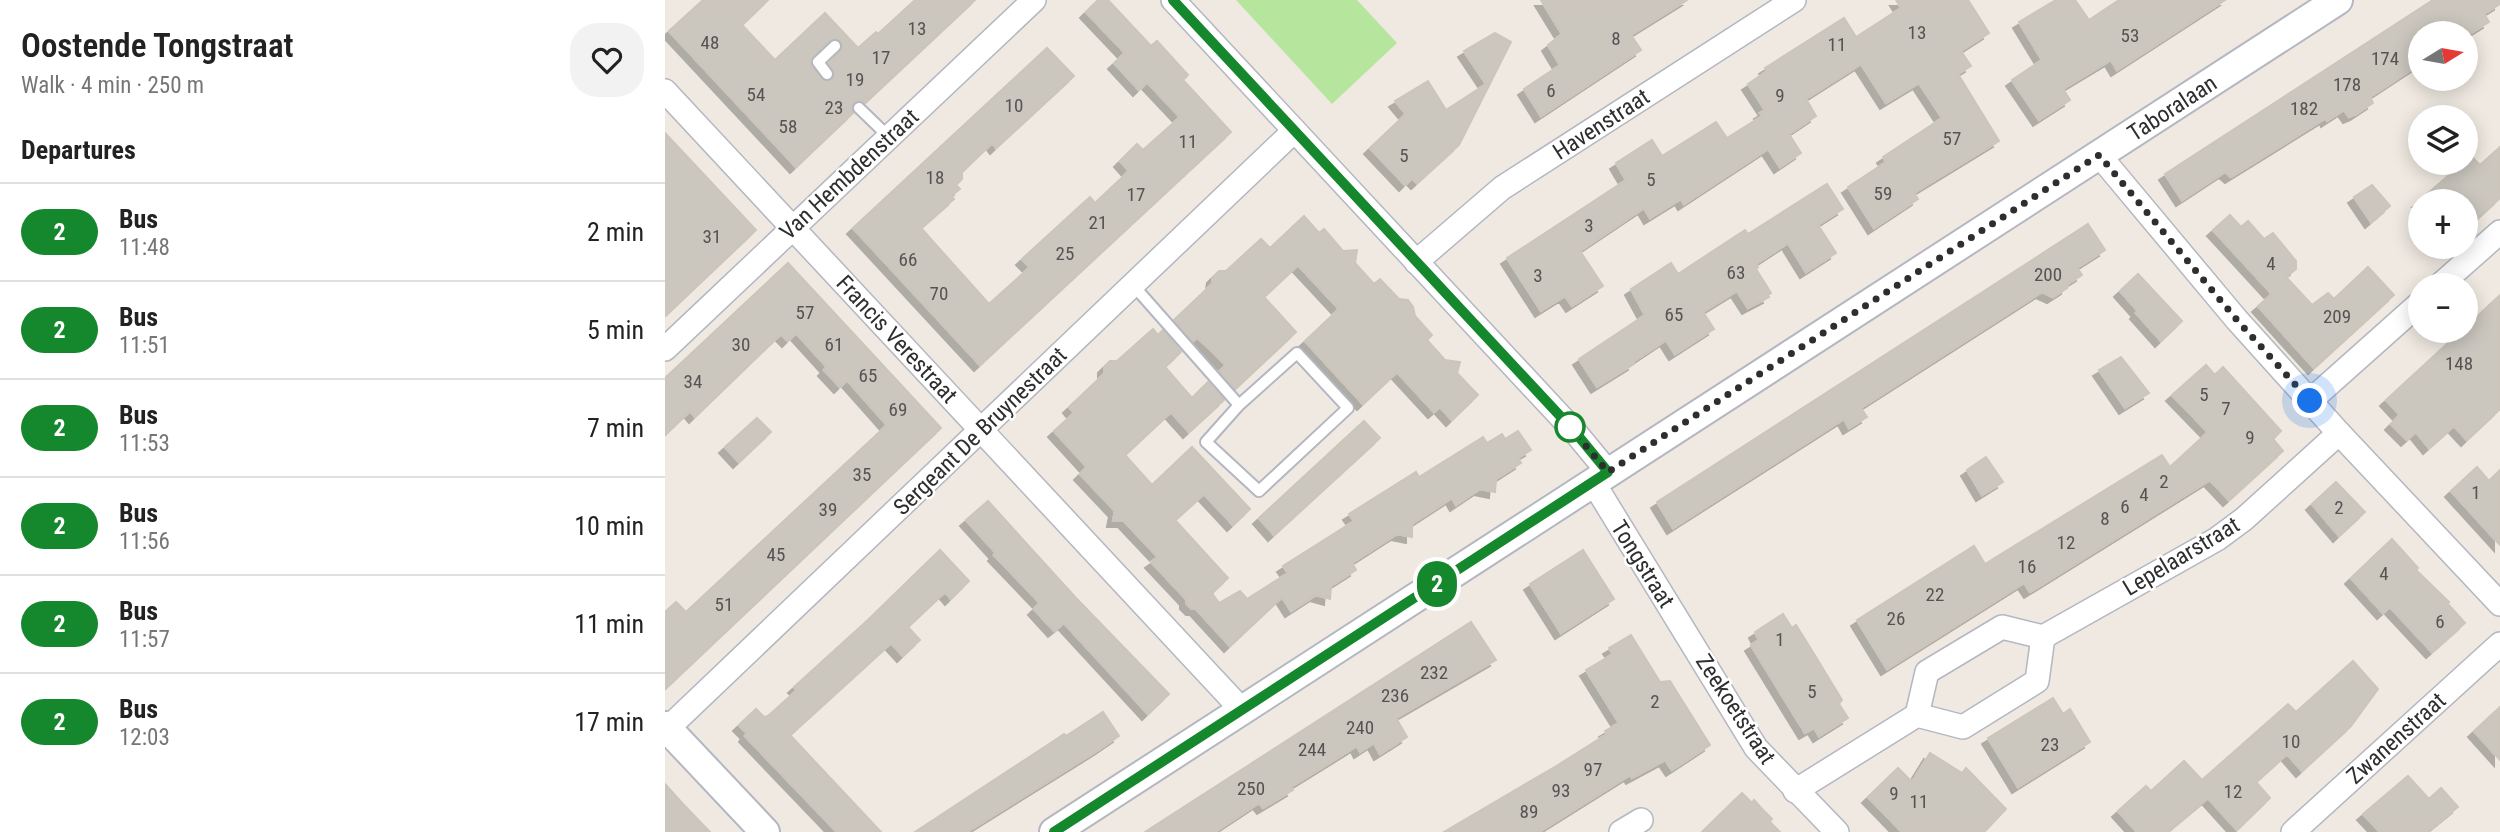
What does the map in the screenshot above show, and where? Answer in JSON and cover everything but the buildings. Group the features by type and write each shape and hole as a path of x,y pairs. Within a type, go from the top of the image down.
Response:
{"street":[{"name":"Van Hembdenstraat","path":"665,349 1034,0"},
{"name":"Tongstraat","path":"1173,0 1575,432 1694,646"},
{"name":"Havenstraat","path":"1416,262 1502,188 1794,0"},
{"name":"Taboralaan","path":"1054,832 2338,0"},
{"name":"Francis Verestraat","path":"665,91 1242,710"},
{"name":"Sergeant De Bruynestraat","path":"666,728 1294,131"},
{"path":"2099,155 2237,320 2500,604"},
{"path":"2454,273 2500,232"},
{"path":"2310,401 2408,314"},
{"name":"Lepelaarstraat","path":"2043,637 2217,539 2244,519 2339,433"},
{"path":"1795,791 1917,715 1927,672 2002,627 2043,637 2037,681 1963,727 1917,715"},
{"name":"Zwanenstraat","path":"2293,832 2500,643"},
{"name":"Zeekoetstraat","path":"1694,646 1756,748 1837,832"},
{"path":"666,728 765,832"},
{"path":"1621,832 1641,820"}],"lane":[{"path":"827,74 818,62 835,46"},
{"path":"859,108 889,137"},
{"path":"1133,285 1239,405"},
{"path":"1297,353 1348,408 1259,491 1206,442 1239,405 1297,353"}],"green space":[{"path":"1236,0 1357,0 1397,43 1332,104"}],"bus line":[{"name":"2","path":"1054,832 1608,472 1575,432 1173,0"}],"route":[{"path":"1570,427 1608,472 2099,155 2237,320 2310,401"}]}
